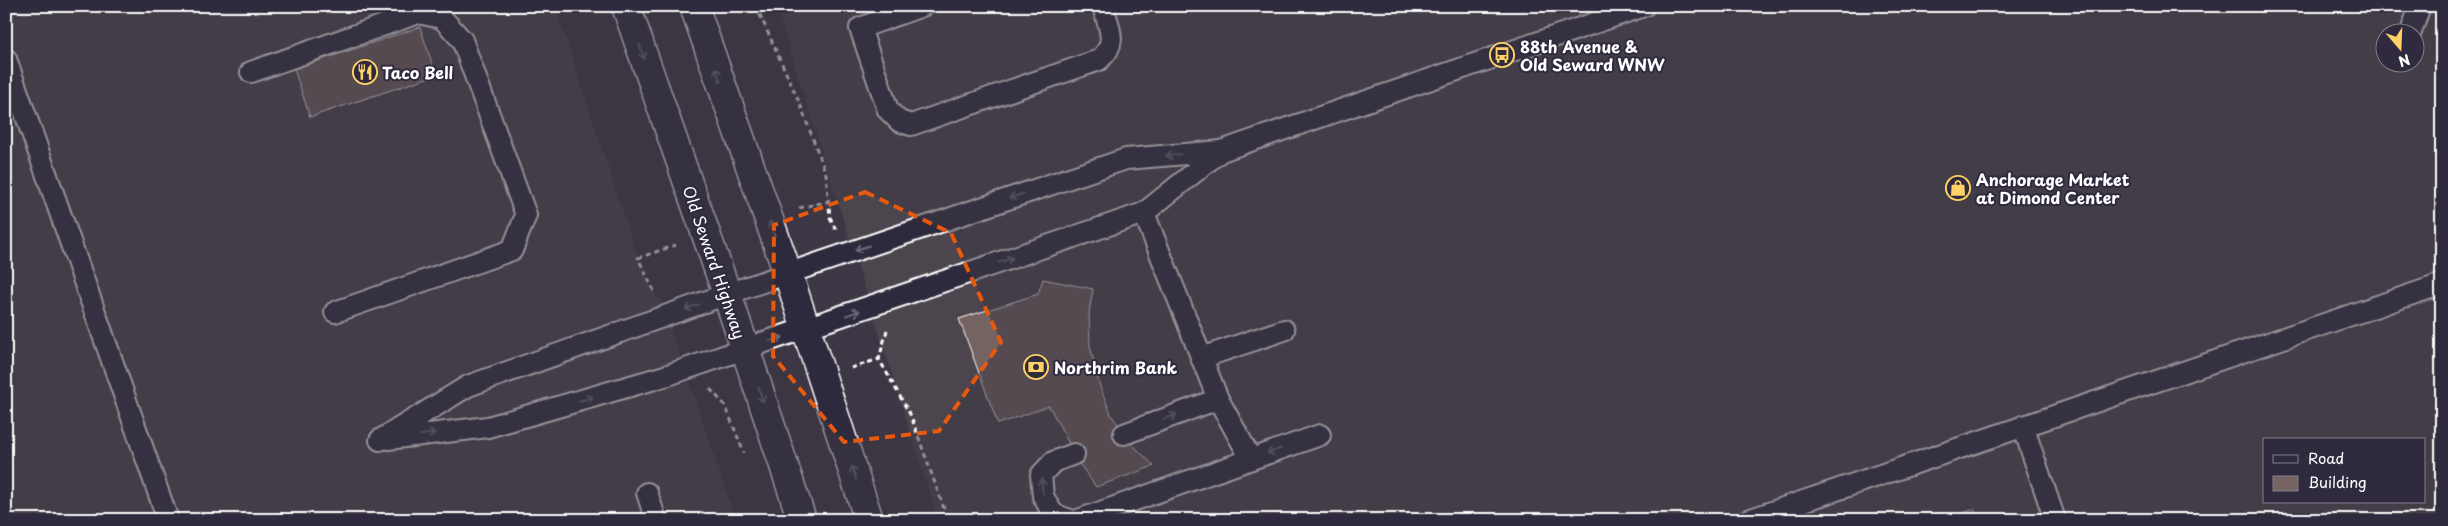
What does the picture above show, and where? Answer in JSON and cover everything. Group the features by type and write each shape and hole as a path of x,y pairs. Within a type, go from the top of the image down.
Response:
{"main road":[{"name":"Old Seward Highway","path":"626,6 746,349 802,520"},
{"path":"694,6 807,329 869,520"}],"lane":[{"path":"922,6 860,28 888,110 899,121 911,125 1099,60 1110,51 1112,38 1103,6"},
{"path":"1221,151 1144,213 807,329 691,368 488,426 380,440 468,386 727,294 1126,159 1221,151 1644,6"},
{"path":"2414,22 2420,6"},
{"path":"251,72 418,13 442,18 462,40 526,214 512,250 335,312"},
{"path":"6,59 168,520"},
{"path":"1144,213 1218,399 1251,459"},
{"path":"1748,520 2442,284"},
{"path":"1201,358 1284,330"},
{"path":"1124,434 1218,399"},
{"path":"2023,426 2055,520"},
{"path":"1078,520 1320,435"},
{"path":"1070,520 1053,514 1043,496 1041,475 1053,462 1074,454"},
{"path":"647,493 656,520"}],"path":[{"path":"756,6 800,104 826,174 830,217"},
{"path":"888,326 879,359 911,416 948,520"},
{"path":"691,368 724,405 746,458"}],"highlighted area":[{"path":"865,192 951,233 1001,342 939,431 844,442 773,356 774,225"}],"shaded area":[{"path":"6,6 555,6 638,258 667,317 736,520 6,520"},
{"path":"776,6 2442,6 2442,520 938,520"}],"building":[{"name":"Taco Bell","path":"420,27 436,75 310,117 294,69"},
{"name":"Northrim Bank","path":"1043,279 1093,289 1089,313 1090,346 1100,387 1112,416 1131,443 1154,466 1096,487 1081,466 1049,406 998,424 959,319 1038,294"},
{"path":"1974,509 1977,520 1944,520"}],"place":[{"name":"88th Avenue & Old Seward WNW","path":"1502,55"},
{"name":"Taco Bell","path":"365,72"},
{"name":"Anchorage Market at Dimond Center","path":"1958,188"},
{"name":"Northrim Bank","path":"1036,367"}]}
